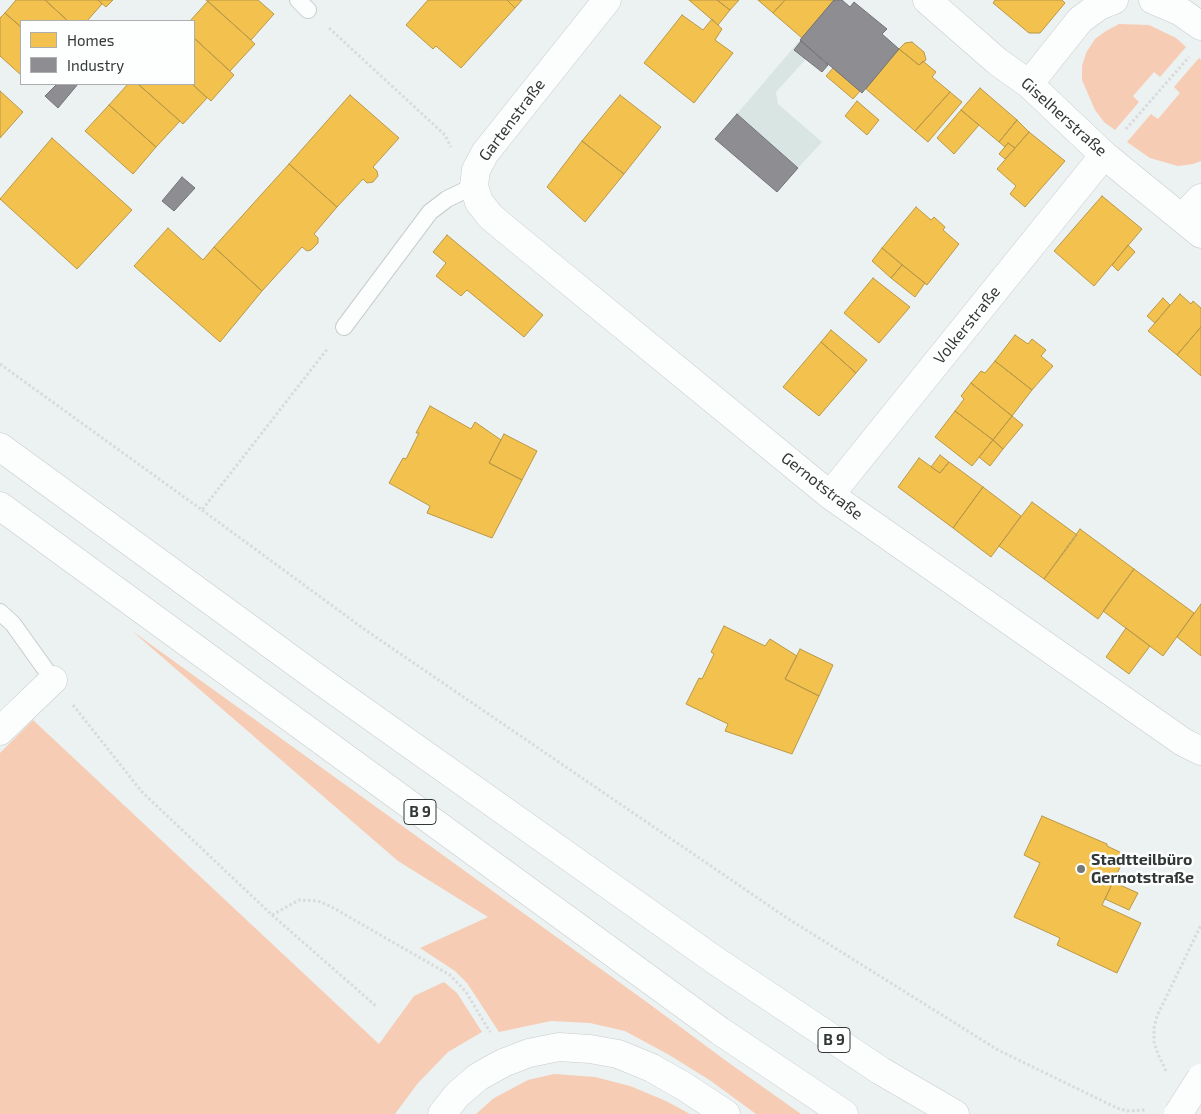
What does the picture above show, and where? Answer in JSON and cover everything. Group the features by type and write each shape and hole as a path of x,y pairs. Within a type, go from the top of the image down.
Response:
{"main road":[{"name":"Gartenstraße","path":"474,186 476,170 484,153 607,0"},
{"name":"Giselherstraße","path":"927,0 998,62 1029,84 1104,155 1192,226"},
{"path":"1029,84 1080,20 1099,6 1114,0"},
{"path":"1153,0 1181,12 1201,26"},
{"name":"Volkerstraße","path":"830,495 1104,155"},
{"name":"Gernotstraße","path":"474,186 478,202 490,216 830,495 1183,742 1201,751"},
{"path":"1192,226 1201,198"},
{"name":"B 9","path":"0,447 328,686 716,961 881,1071 955,1114"},
{"name":"B 9","path":"0,506 720,1031 844,1114"},
{"path":"0,731 53,680"},
{"path":"442,1114 457,1095 478,1077 503,1062 529,1053 559,1047 590,1049 618,1054 652,1068 726,1114"},
{"path":"1178,1114 1201,1078"}],"lane":[{"path":"344,327 430,212 447,199 474,186"},
{"path":"0,612 13,624 53,680"}],"path":[{"path":"303,5 445,135 474,186"},
{"path":"1104,155 1192,52"},
{"path":"202,510 344,327"},
{"path":"0,364 364,629 787,918 998,1050 1117,1108 1127,1111 1145,1111 1152,1106"},
{"path":"53,680 142,792 272,914 377,1007"},
{"path":"272,914 299,900 318,901 330,906 450,975 466,992 492,1036"},
{"path":"1168,1074 1154,1042 1154,1028 1157,1016 1201,925"}],"shaded area":[{"path":"1119,24 1149,25 1176,38 1186,47 1160,77 1154,72 1133,96 1139,102 1115,130 1104,122 1095,110 1082,80 1082,66 1086,53 1095,39"},
{"path":"800,40 806,59 776,92 778,104 822,142 798,168 737,114"},
{"path":"1199,58 1201,60 1201,161 1178,166 1150,158 1127,142 1151,114 1158,119 1180,93 1174,87"},
{"path":"132,631 801,1114 756,1114 711,1081 671,1056 625,1031 590,1023 551,1021 499,1032 467,983 455,971 420,948 488,917 398,861"},
{"path":"33,720 379,1044 414,996 444,982 457,993 482,1032 448,1052 418,1083 395,1114 0,1114 0,753"},
{"path":"554,1074 595,1077 630,1086 666,1101 690,1114 476,1114 494,1098 528,1080"}],"building: Homes":[{"path":"16,0 45,0 67,20 20,20 20,26 5,13"},
{"path":"45,0 98,0 102,4 88,20 67,20"},
{"path":"98,0 113,0 106,7"},
{"path":"206,0 258,0 274,14 251,40"},
{"path":"428,0 507,0 515,8 461,68 436,46 433,49 406,25"},
{"path":"507,0 522,0 515,8"},
{"path":"689,0 717,0 730,10 718,25"},
{"path":"717,0 739,0 730,10"},
{"path":"758,0 785,0 773,13"},
{"path":"785,0 834,0 802,38 773,13"},
{"path":"995,0 1062,0 1065,3 1040,33 1029,33 993,3"},
{"path":"208,1 255,44 230,71 195,39 195,20 191,20"},
{"path":"5,13 20,26 20,74 0,56 0,18"},
{"path":"682,15 703,30 712,19 722,29 715,40 733,53 694,103 644,63"},
{"path":"195,39 234,75 211,101 193,85 195,85"},
{"path":"912,42 924,52 926,60 919,65 899,49 905,43"},
{"path":"899,49 919,65 923,61 936,72 932,77 950,92 915,131 866,89"},
{"path":"833,68 860,91 853,99 826,76"},
{"path":"127,85 139,85 180,121 156,147 109,105"},
{"path":"139,85 193,85 207,98 183,124"},
{"path":"980,88 1017,120 999,142 961,110"},
{"path":"0,91 23,112 0,138"},
{"path":"950,92 962,102 928,142 915,131"},
{"path":"350,95 399,138 373,167 377,171 378,176 373,182 367,183 363,179 337,207 289,164"},
{"path":"620,95 661,127 624,174 582,141"},
{"path":"857,101 879,120 867,135 845,116"},
{"path":"109,105 156,147 133,174 85,131"},
{"path":"961,110 979,125 954,154 937,138"},
{"path":"1017,120 1029,132 1015,148 1008,143 1005,147 999,142"},
{"path":"1029,132 1065,161 1025,207 1010,194 1016,186 997,169"},
{"path":"52,138 132,210 77,269 0,199"},
{"path":"582,141 624,174 585,222 547,187"},
{"path":"1008,143 1015,148 1005,159 999,154"},
{"path":"289,164 337,207 314,234 318,238 318,243 311,250 307,251 302,247 262,291 214,247"},
{"path":"1102,196 1142,229 1094,286 1054,251"},
{"path":"916,207 931,220 934,217 945,227 943,230 959,244 927,285 882,248"},
{"path":"168,228 203,260 214,247 262,291 220,342 134,266"},
{"path":"447,235 543,315 524,337 467,290 461,296 436,276 446,263 433,252"},
{"path":"1128,245 1135,252 1118,271 1112,265"},
{"path":"882,248 902,265 891,278 872,261"},
{"path":"902,265 925,283 915,297 891,278"},
{"path":"873,278 910,307 879,343 844,313"},
{"path":"1180,294 1191,304 1193,301 1201,308 1201,327 1177,355 1148,331"},
{"path":"1163,298 1170,305 1155,323 1147,316"},
{"path":"1201,327 1201,376 1177,355"},
{"path":"831,330 867,360 856,373 821,342"},
{"path":"1015,335 1028,344 1032,339 1046,350 1041,356 1053,366 1032,390 995,361"},
{"path":"821,342 856,373 819,416 783,387"},
{"path":"995,361 1032,390 1012,416 971,383 981,371 985,373"},
{"path":"971,383 1012,416 993,440 955,411 964,399 961,396"},
{"path":"430,406 471,429 475,422 501,440 489,463 522,480 492,538 427,513 430,506 389,483 403,458 406,459 419,433 416,433"},
{"path":"955,411 993,440 972,466 935,437"},
{"path":"1012,416 1023,425 1003,449 993,440"},
{"path":"504,434 537,451 522,480 489,463"},
{"path":"993,440 1003,449 990,466 979,457"},
{"path":"940,455 949,462 940,473 931,467"},
{"path":"919,458 940,473 949,462 983,487 953,528 898,487"},
{"path":"983,487 1021,516 991,557 953,528"},
{"path":"1032,502 1077,535 1044,579 999,546"},
{"path":"1080,529 1134,569 1098,619 1044,579"},
{"path":"1134,569 1194,613 1163,656 1103,611"},
{"path":"1201,604 1201,656 1177,637"},
{"path":"724,626 765,646 770,639 797,656 785,679 819,696 792,754 725,731 728,724 686,704 699,678 702,679 714,654 711,652"},
{"path":"1126,628 1150,646 1129,674 1106,657"},
{"path":"800,649 833,665 819,696 785,679"},
{"path":"1042,816 1107,844 1107,846 1126,855 1102,905 1141,923 1117,973 1057,945 1060,938 1014,917 1040,863 1024,855"},
{"path":"1113,882 1138,893 1129,910 1105,899"}],"building: Industry":[{"path":"834,0 842,0 850,7 854,2 887,29 882,34 899,49 862,93 800,40"},
{"path":"801,41 828,65 822,72 794,50"},
{"path":"56,85 77,85 58,108 45,96"},
{"path":"737,114 798,168 777,192 715,139"},
{"path":"182,177 195,188 174,211 162,201"}],"place":[{"name":"Stadtteilbüro Gernotstraße","path":"1081,869"}]}
